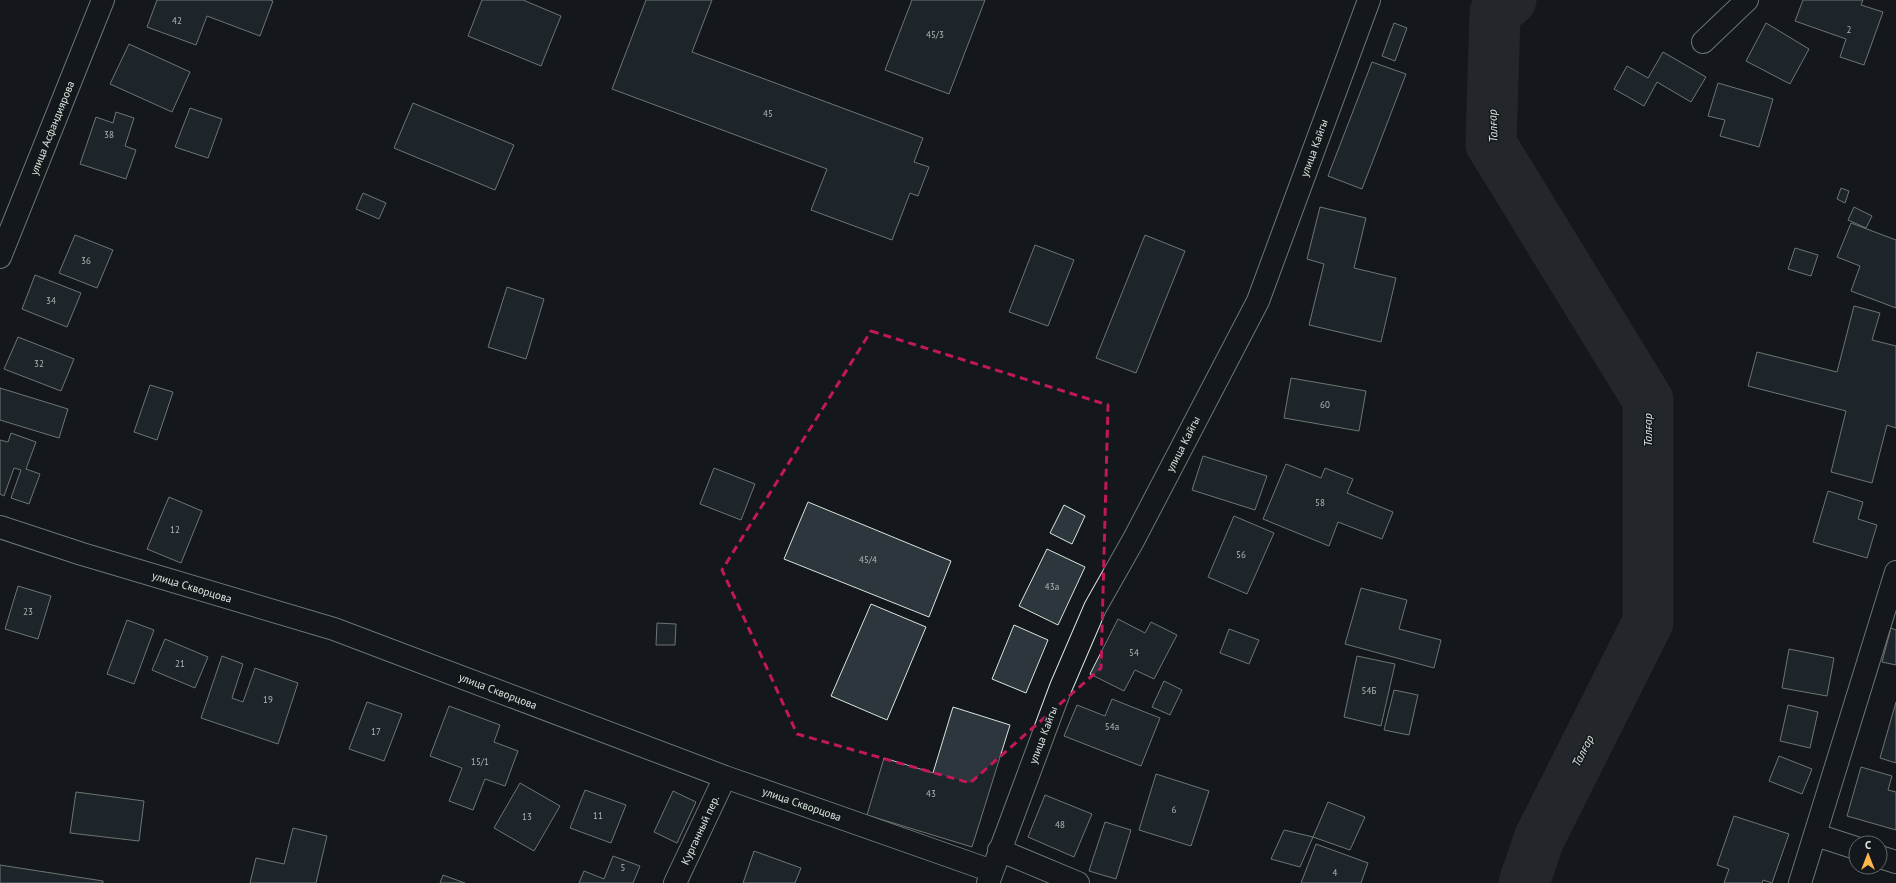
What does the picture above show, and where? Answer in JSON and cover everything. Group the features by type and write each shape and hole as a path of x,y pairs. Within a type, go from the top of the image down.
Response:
{"street":[{"name":"улица Асфандиярова","path":"0,257 103,0"},
{"name":"улица Кайгы","path":"990,877 1061,687 1095,608 1134,539 1258,301 1369,0"},
{"path":"1703,42 1747,0"},
{"name":"улица Скворцова","path":"0,527 82,554 334,629 990,877"},
{"path":"1800,883 1896,572"},
{"name":"Курганный пер.","path":"675,883 725,777"},
{"path":"1816,835 1848,845"},
{"path":"999,850 1078,883"}],"highlighted area":[{"path":"871,331 1108,405 1101,668 970,783 797,734 722,570"}],"building":[{"path":"157,0 273,1 260,36 207,16 196,45 147,27"},
{"path":"482,0 523,0 561,16 541,66 468,36"},
{"path":"646,0 712,0 692,52 923,138 914,162 929,167 918,196 910,193 892,240 811,210 827,169 612,89"},
{"path":"912,0 985,0 949,94 885,70"},
{"path":"1803,0 1863,0 1861,5 1883,12 1864,65 1840,57 1846,39 1795,21"},
{"path":"1394,23 1407,28 1395,61 1382,56"},
{"path":"1766,23 1809,49 1790,84 1746,61"},
{"path":"129,44 190,72 172,112 110,84"},
{"path":"1663,52 1706,77 1691,102 1657,82 1644,106 1614,89 1627,66 1648,78"},
{"path":"1372,62 1406,74 1362,189 1328,176"},
{"path":"1718,83 1773,99 1759,147 1720,136 1725,120 1708,116"},
{"path":"413,103 514,145 495,190 394,148"},
{"path":"190,108 222,119 208,158 175,147"},
{"path":"116,112 134,118 125,146 136,150 126,179 80,164 96,117 113,123"},
{"path":"1841,188 1849,191 1845,203 1837,199"},
{"path":"363,193 386,203 379,219 356,209"},
{"path":"1320,207 1366,218 1354,268 1396,278 1381,342 1309,325 1324,264 1307,259"},
{"path":"1854,207 1872,216 1866,228 1848,220"},
{"path":"1851,223 1896,240 1896,308 1851,291 1860,266 1837,257"},
{"path":"75,235 113,250 97,288 59,273"},
{"path":"1145,235 1185,251 1136,373 1096,358"},
{"path":"1035,245 1074,260 1048,326 1009,312"},
{"path":"1795,248 1818,255 1811,276 1788,269"},
{"path":"35,275 81,293 67,327 22,309"},
{"path":"507,287 544,299 526,359 488,347"},
{"path":"1854,306 1880,313 1872,340 1896,346 1896,428 1887,425 1872,483 1831,472 1846,411 1748,386 1757,352 1837,372"},
{"path":"18,337 74,359 61,391 4,369"},
{"path":"1291,378 1366,391 1359,431 1284,418"},
{"path":"150,385 173,392 157,440 134,432"},
{"path":"0,388 68,409 59,438 0,420"},
{"path":"11,433 36,442 26,469 40,474 29,504 11,498 21,470 14,468 4,496 0,494 0,440 8,442"},
{"path":"1203,456 1267,476 1255,510 1192,490"},
{"path":"1286,464 1321,478 1325,468 1353,479 1347,493 1393,512 1382,539 1338,522 1329,546 1263,519"},
{"path":"714,468 755,484 741,520 700,504"},
{"path":"1828,491 1863,502 1858,519 1877,525 1867,558 1813,542"},
{"path":"169,497 202,511 181,563 147,549"},
{"path":"808,502 951,561 929,617 784,559"},
{"path":"1064,505 1085,516 1072,544 1050,533"},
{"path":"1234,516 1274,533 1247,594 1208,577"},
{"path":"1047,549 1085,567 1058,625 1019,606"},
{"path":"18,586 51,596 38,639 5,629"},
{"path":"1361,588 1407,600 1399,629 1441,640 1434,668 1345,644"},
{"path":"871,604 926,627 887,720 831,696"},
{"path":"1118,619 1145,633 1151,622 1177,635 1154,679 1135,670 1124,691 1090,674"},
{"path":"127,620 154,630 134,684 107,674"},
{"path":"657,623 676,624 675,645 656,645"},
{"path":"1014,625 1048,640 1026,693 992,679"},
{"path":"1891,628 1896,630 1896,665 1882,662"},
{"path":"1229,629 1259,640 1249,664 1220,653"},
{"path":"165,639 208,657 195,688 152,670"},
{"path":"1789,649 1834,658 1827,696 1782,688"},
{"path":"222,656 243,664 232,698 243,702 255,668 298,683 278,744 201,718"},
{"path":"1357,656 1395,664 1381,726 1344,717"},
{"path":"1164,681 1182,690 1170,715 1152,707"},
{"path":"1394,690 1418,695 1409,735 1384,730"},
{"path":"1112,699 1160,718 1141,766 1064,736 1077,705 1105,716"},
{"path":"367,702 402,714 384,761 349,749"},
{"path":"1896,702 1896,763 1880,758"},
{"path":"1788,705 1818,712 1810,748 1780,741"},
{"path":"449,706 500,725 494,742 518,751 505,786 485,779 473,810 449,801 462,768 430,756"},
{"path":"953,707 1010,725 972,847 867,815 884,758 933,773"},
{"path":"1779,756 1812,769 1802,794 1769,781"},
{"path":"1861,767 1892,776 1888,790 1896,792 1896,830 1847,816"},
{"path":"1156,774 1209,791 1191,846 1139,830"},
{"path":"520,783 560,806 534,851 494,828"},
{"path":"585,790 626,805 611,843 570,828"},
{"path":"673,791 696,802 677,843 654,832"},
{"path":"76,792 144,801 139,841 70,833"},
{"path":"1045,795 1092,814 1074,857 1028,837"},
{"path":"1328,802 1365,817 1350,850 1313,837"},
{"path":"1734,816 1789,834 1772,883 1763,880 1762,883 1724,883 1729,869 1717,865"},
{"path":"1105,822 1131,830 1116,879 1089,871"},
{"path":"293,828 327,836 316,883 250,883 256,858 284,864"},
{"path":"1284,830 1313,837 1300,867 1271,859"},
{"path":"1316,844 1368,863 1361,883 1301,883"},
{"path":"754,851 801,868 795,883 743,883"},
{"path":"613,856 640,866 633,883 579,883 584,871 604,879"},
{"path":"0,865 103,881 103,883 0,883"},
{"path":"443,875 465,883 440,883"}],"waterway":[{"name":"Талғар","path":"1511,0 1495,13 1491,144 1648,400 1648,622 1539,839 1524,883"}]}
